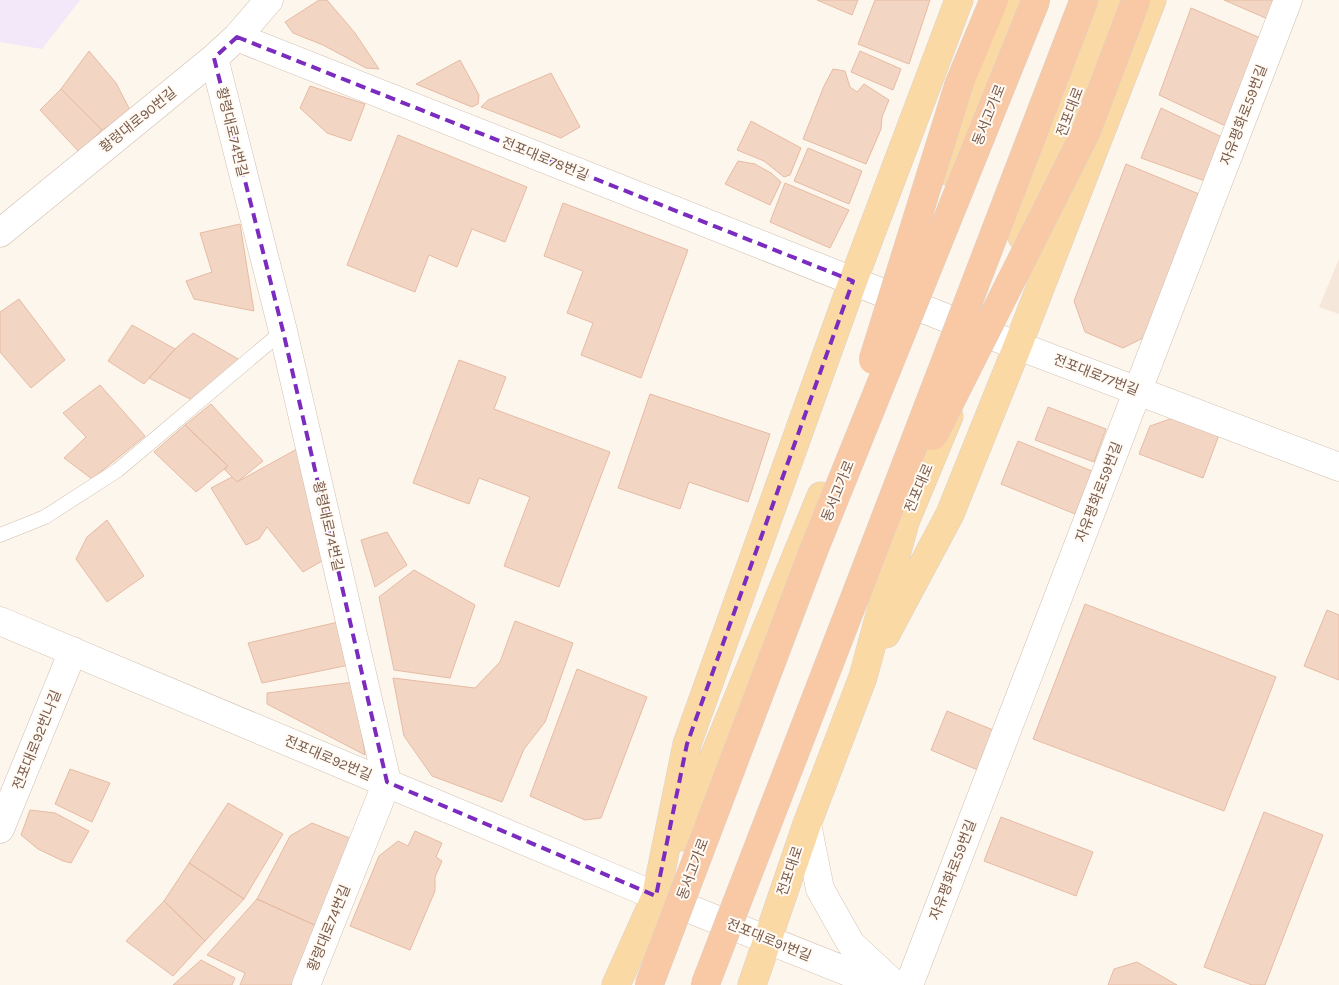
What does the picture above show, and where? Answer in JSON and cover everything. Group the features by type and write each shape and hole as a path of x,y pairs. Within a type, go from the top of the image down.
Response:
{"highway":[{"path":"815,548 959,84 994,0"},
{"name":"동서고가로","path":"649,985 815,548 1036,0"},
{"path":"705,985 1084,0"},
{"path":"865,571 1086,132 1136,0"}],"main road":[{"path":"656,896 687,744 853,281 960,0"},
{"path":"616,985 656,896 902,300 1020,0"},
{"name":"전포대로","path":"752,985 807,824 863,677 905,522 984,333 1114,0"},
{"path":"863,677 950,514 1018,346 1152,0"}],"street":[{"name":"황령대로90번길","path":"0,233 214,58 237,36 269,0"},
{"name":"자유평화로59번길","path":"909,985 1288,0"},
{"name":"전포대로78번길","path":"237,36 853,281"},
{"name":"황령대로74번길","path":"214,58 283,331 387,782 306,985"},
{"name":"전포대로77번길","path":"853,281 1137,392 1339,467"},
{"name":"전포대로92번길","path":"0,621 656,896"},
{"name":"전포대로92번나길","path":"0,829 73,652"},
{"path":"807,824 820,889 851,944 895,985"},
{"name":"전포대로91번길","path":"656,896 881,985"}],"lane":[{"path":"0,535 45,517 118,470 283,331"}],"highlighted area":[{"path":"237,37 853,281 687,744 656,896 387,782 283,331 214,58"}],"shaded area":[{"path":"0,0 80,0 42,49 0,42"},
{"path":"1339,259 1339,314 1319,307"}],"building":[{"path":"319,0 327,0 355,33 379,69 366,68 323,45 293,33 285,22"},
{"path":"817,0 858,0 852,15"},
{"path":"875,0 930,0 909,64 858,44"},
{"path":"1224,0 1277,0 1270,20"},
{"path":"1191,8 1265,40 1230,128 1159,95"},
{"path":"89,51 116,83 131,112 102,130 61,89"},
{"path":"860,51 901,69 893,90 851,72"},
{"path":"460,60 479,95 478,104 472,107 416,84"},
{"path":"833,69 845,71 850,87 857,92 864,84 889,100 882,117 881,129 866,164 803,139 824,86"},
{"path":"551,73 580,127 561,138 481,107 488,100"},
{"path":"310,86 365,104 351,141 327,133 300,108"},
{"path":"61,89 102,130 79,152 40,110"},
{"path":"1161,108 1226,139 1208,182 1141,158"},
{"path":"751,121 801,148 790,175 784,177 764,161 737,150"},
{"path":"398,135 527,187 505,242 472,229 457,267 429,255 415,292 347,265"},
{"path":"808,148 862,171 849,204 794,181"},
{"path":"738,161 755,164 771,173 781,182 770,205 725,184"},
{"path":"1126,164 1199,194 1149,335 1123,348 1085,332 1074,301"},
{"path":"785,183 849,210 830,248 770,222"},
{"path":"563,203 688,250 641,378 581,355 593,323 567,313 583,271 544,256"},
{"path":"240,224 254,311 194,299 186,281 212,272 200,233"},
{"path":"19,299 65,360 31,388 0,352 0,312"},
{"path":"132,325 175,349 144,384 108,361"},
{"path":"193,333 240,360 198,403 149,378 175,349"},
{"path":"459,360 506,377 494,409 610,452 559,587 504,566 530,497 479,478 469,504 413,483"},
{"path":"100,385 145,436 92,479 64,458 86,437 63,413"},
{"path":"650,394 770,434 748,502 689,482 680,509 618,488"},
{"path":"211,404 263,461 237,482 224,469 228,466 185,425"},
{"path":"1048,407 1106,429 1094,462 1035,440"},
{"path":"1173,418 1219,435 1203,478 1139,454 1150,426"},
{"path":"185,425 228,466 196,492 154,452"},
{"path":"1018,441 1092,471 1075,514 1001,484"},
{"path":"297,449 334,554 303,572 267,527 259,539 246,545 211,488 232,477 237,482"},
{"path":"107,520 144,576 107,602 76,559 87,537"},
{"path":"387,532 407,565 375,587 361,540"},
{"path":"414,570 475,605 450,678 394,670 379,597"},
{"path":"1085,604 1276,677 1224,811 1033,739"},
{"path":"1327,610 1339,615 1339,680 1304,666"},
{"path":"515,621 573,643 545,722 524,749 502,802 432,776 404,736 393,678 475,688 500,662"},
{"path":"338,622 349,665 262,683 248,643"},
{"path":"577,669 647,697 601,818 585,820 530,796"},
{"path":"354,682 365,755 267,704 267,693"},
{"path":"947,711 998,732 980,771 931,750"},
{"path":"70,769 110,783 92,822 55,804"},
{"path":"228,803 283,834 244,899 189,863"},
{"path":"30,810 55,813 89,831 71,863 38,849 21,835"},
{"path":"1264,812 1323,835 1265,985 1252,985 1204,967"},
{"path":"1001,817 1093,852 1076,896 984,861"},
{"path":"312,823 352,839 319,927 257,899 290,836"},
{"path":"415,831 442,843 436,857 442,861 435,877 435,891 410,950 350,926 379,856 398,841 408,846"},
{"path":"189,863 244,899 205,941 164,901"},
{"path":"257,899 319,927 293,985 240,985 245,973 207,955"},
{"path":"164,901 205,941 173,976 126,941"},
{"path":"201,960 235,978 232,985 173,985"},
{"path":"1137,962 1177,985 1108,985 1114,969"}]}
